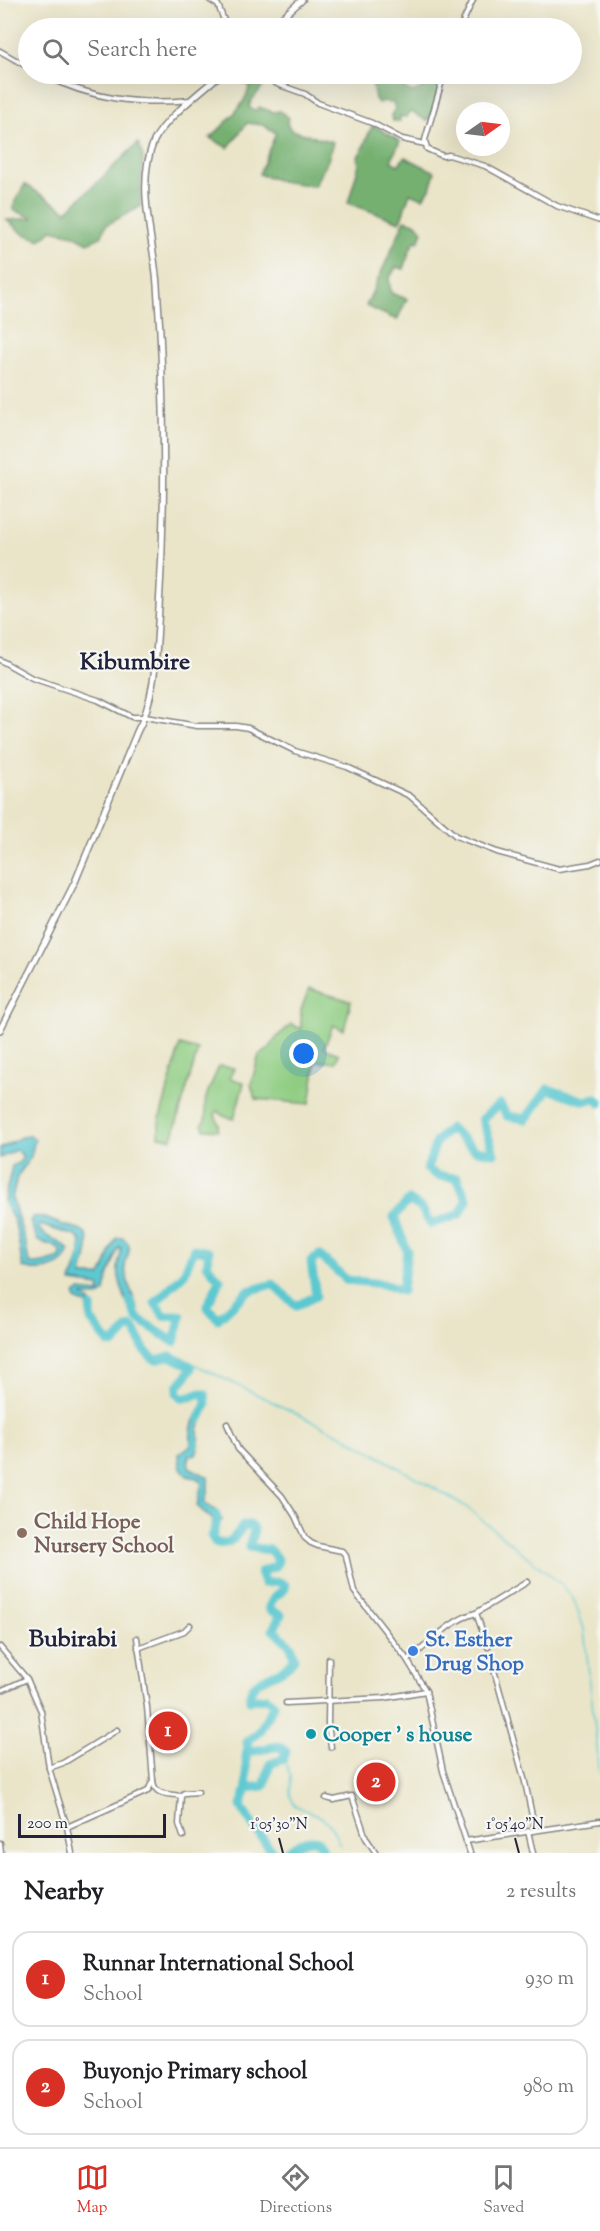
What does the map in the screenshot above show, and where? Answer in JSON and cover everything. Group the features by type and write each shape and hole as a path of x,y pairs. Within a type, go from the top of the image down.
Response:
{"street":[{"path":"210,0 218,2 224,18"},
{"path":"281,18 302,0"},
{"path":"465,18 473,0"},
{"path":"0,51 18,61"},
{"path":"62,84 119,100 141,102 191,100"},
{"path":"0,1030 75,882 145,717 156,654 164,512 164,387 158,288 148,209 147,173 154,141 167,123 209,84"},
{"path":"277,84 305,94 318,103 372,123 402,139 425,144"},
{"path":"441,84 425,144 427,149 443,156 449,155 485,166 557,206 600,221"},
{"path":"0,660 32,678 98,700 132,717 197,726 248,728 295,752 347,767 410,796 456,836 497,852 559,869 600,861"},
{"path":"227,1424 238,1449 282,1496 305,1538 318,1546 338,1548 346,1556 354,1591 408,1660 426,1691 443,1771 470,1853"},
{"path":"408,1660 467,1615 476,1613 527,1582"},
{"path":"476,1613 488,1647"},
{"path":"138,1648 184,1631 190,1625"},
{"path":"137,1638 147,1707 153,1787 168,1796 198,1792"},
{"path":"0,1647 27,1679 41,1712 49,1768 67,1827 72,1853"},
{"path":"329,1659 328,1723 331,1747"},
{"path":"494,1670 525,1782 535,1830"},
{"path":"0,1691 27,1679"},
{"path":"286,1703 328,1699 384,1698 426,1691"},
{"path":"49,1768 63,1763 117,1730"},
{"path":"67,1827 148,1791 153,1780"},
{"path":"181,1796 179,1824 183,1836"},
{"path":"326,1798 334,1800 352,1796 366,1838 376,1853"},
{"path":"466,1841 600,1821"},
{"path":"528,1832 532,1853"},
{"path":"0,1844 1,1853"}],"green space":[{"path":"246,84 264,84 249,107 253,110 259,107 273,112 280,111 289,118 287,124 291,130 333,142 328,160 314,186 280,181 259,174 276,133 263,125 247,123 228,148 210,138 234,114 245,99 249,86"},
{"path":"372,84 403,84 403,87 412,92 427,86 426,84 442,84 433,114 427,121 411,111 406,117 400,116 400,121 393,121 391,115 395,109 393,102 378,103"},
{"path":"373,125 400,141 391,161 398,165 405,157 435,172 430,189 423,198 410,193 400,222 348,203 359,164 357,158"},
{"path":"138,143 143,156 140,207 106,225 101,237 88,243 74,235 52,230 40,240 22,233 7,220 33,218 13,210 15,201 25,184 67,211"},
{"path":"405,220 418,224 423,232 418,242 415,241 410,250 404,269 396,267 389,279 391,293 407,299 397,320 366,306"},
{"path":"309,989 351,1001 344,1030 333,1025 324,1048 339,1054 336,1062 316,1062 310,1104 255,1099 251,1084 259,1055 268,1050 277,1037 291,1024 301,1029 301,1010"},
{"path":"180,1045 198,1050 172,1139 159,1136 159,1122"},
{"path":"219,1066 234,1068 230,1078 244,1083 234,1119 223,1116 217,1111 215,1115 219,1124 218,1130 204,1129 202,1124 206,1117 205,1100"}],"water":[{"path":"31,1136 35,1139 31,1156 17,1177 12,1198 29,1263 41,1264 60,1258 61,1252 56,1247 38,1241 30,1221 33,1217 44,1218 83,1231 88,1240 88,1246 82,1276 100,1276 117,1238 123,1238 129,1245 125,1267 138,1309 130,1311 122,1289 118,1266 120,1247 107,1280 105,1292 97,1297 83,1296 92,1304 91,1320 87,1311 88,1305 76,1300 75,1296 80,1291 99,1293 100,1288 71,1282 80,1254 81,1241 76,1236 40,1225 39,1229 46,1236 66,1247 69,1251 67,1257 57,1266 43,1270 23,1267 15,1224 4,1201 12,1166 20,1162 23,1156 16,1150 0,1158 0,1149 21,1137"},
{"path":"204,1409 207,1411 198,1429 199,1446 196,1455 188,1456 189,1467 208,1477 208,1490 204,1503 215,1510 222,1520 212,1525 213,1520 197,1506 202,1483 197,1478 187,1476 180,1466 179,1454 191,1445 193,1425 197,1416"}],"waterway":[{"path":"130,1300 137,1318 174,1342 181,1316 164,1316 155,1303 184,1274 194,1249 209,1252 207,1265 220,1280 207,1306 218,1319 248,1291 273,1284 296,1306 316,1296 311,1262 319,1255 347,1280 383,1284 402,1291 407,1251 394,1217 409,1200 421,1208 431,1224 460,1214 467,1200 457,1178 438,1176 427,1169 436,1142 450,1128 475,1150 494,1153 482,1119 500,1104 507,1116 526,1119 548,1089 585,1101 595,1098 600,1103"},
{"path":"91,1308 91,1320 109,1343 113,1344 128,1328 132,1327 143,1348 156,1360 170,1356 191,1366 191,1370 178,1386 177,1393 181,1397 205,1394 206,1405 200,1418"},
{"path":"191,1366 194,1364 347,1438 465,1506 562,1585 574,1600 584,1629 600,1774"},
{"path":"216,1515 217,1521 212,1537 215,1542 229,1542 244,1525 249,1525 254,1530 249,1547 270,1550 278,1560 276,1566 261,1572 264,1583 280,1582 285,1585 285,1589 274,1597 269,1607 270,1610 281,1615 273,1629 291,1646 294,1657 284,1669 255,1685 251,1692 250,1700 267,1698 274,1704 259,1732 247,1741 248,1749 253,1751 279,1746 286,1752 283,1759 270,1764 264,1786 247,1788 241,1806 273,1853"},
{"path":"247,1788 246,1756 248,1749"},
{"path":"283,1759 291,1776 290,1794 294,1805 323,1818 332,1828 340,1846"},
{"path":"285,1853 309,1840 318,1841 324,1853"}],"place":[{"name":"Child Hope Nursery School","path":"22,1533"},
{"name":"St. Esther Drug Shop","path":"413,1651"},
{"name":"Runnar International School","path":"168,1731"},
{"name":"Cooper ' s house","path":"311,1734"},
{"name":"Buyonjo Primary school","path":"376,1782"}],"district":[{"name":"Kibumbire","path":"135,661"},
{"name":"Bubirabi","path":"73,1638"}]}
